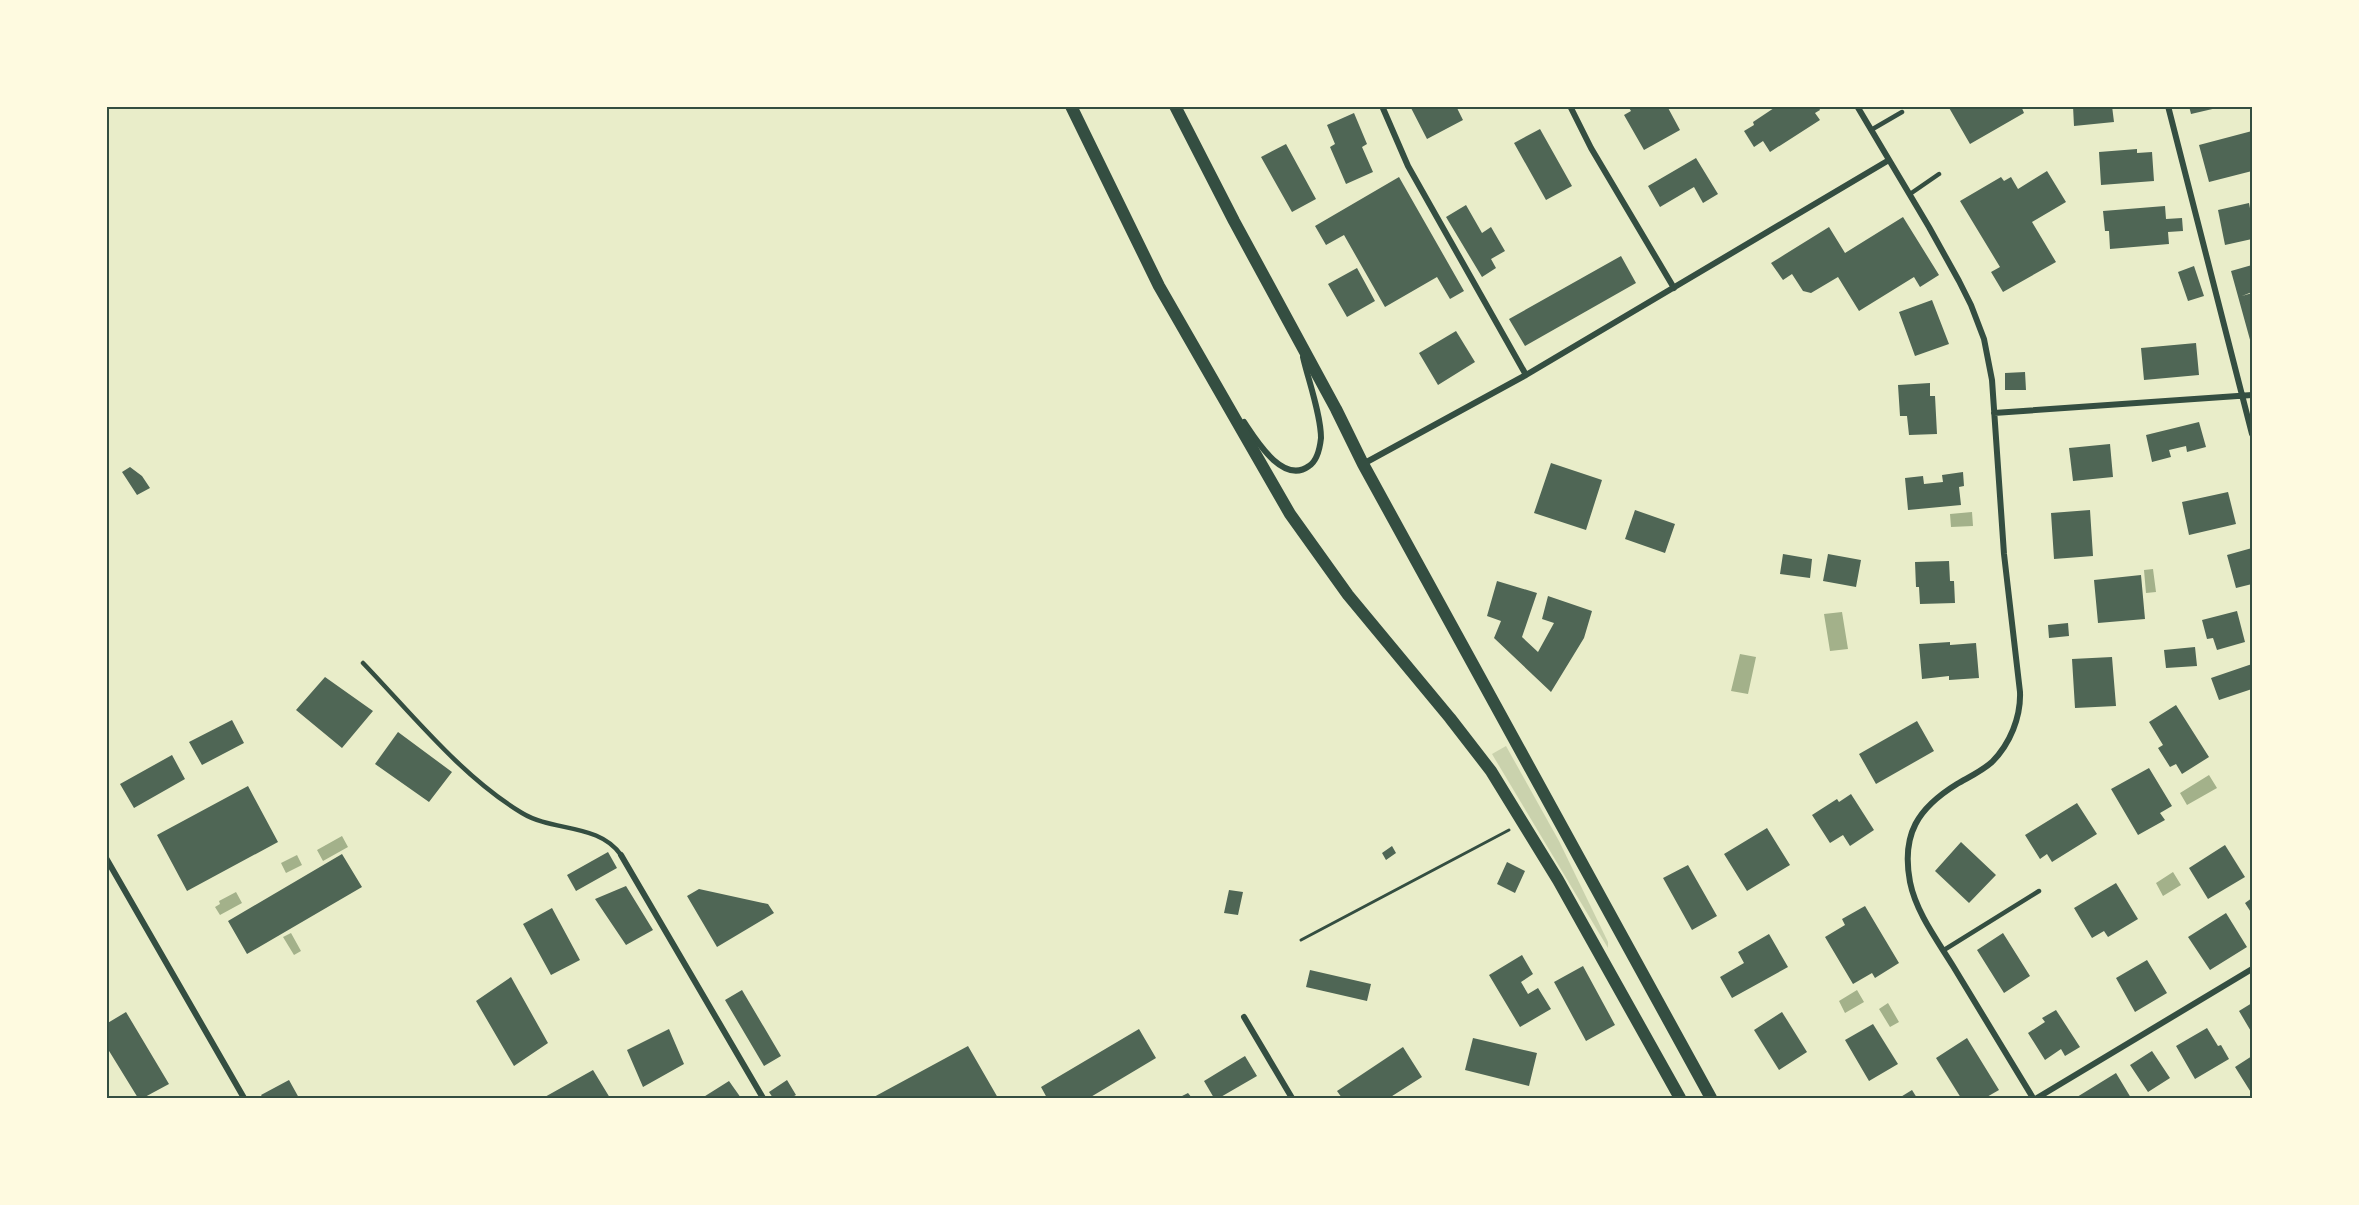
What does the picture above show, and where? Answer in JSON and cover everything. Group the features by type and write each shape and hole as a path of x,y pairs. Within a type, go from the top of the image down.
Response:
{"main road":[{"path":"1071,106 1159,286 1272,486 1348,595 1471,745 1524,822 1680,1098"},
{"path":"1176,106 1234,221 1336,409 1363,464 1711,1098"}],"street":[{"path":"1382,106 1407,166 1526,375"},
{"path":"1570,106 1674,288"},
{"path":"2168,106 2253,434"},
{"path":"1857,108 1929,227 1967,296 1982,332 1990,369 2004,554 2020,692 2019,707 2012,732 1997,756 1987,766 1946,791 1929,805 1914,825 1908,846 1911,887 1924,917 2035,1098 2253,969"},
{"path":"1363,464 1526,375 1889,160"},
{"path":"1198,355 1264,450 1285,468 1297,471 1313,463 1321,438 1300,343"},
{"path":"1994,413 2253,395"},
{"path":"621,855 763,1098"},
{"path":"106,858 244,1098"},
{"path":"1244,1017 1292,1098"}],"lane":[{"path":"1871,130 1902,112"},
{"path":"1910,194 1939,174"},
{"path":"363,663 483,786 532,819 601,837 621,855"},
{"path":"1944,950 2039,891"}],"path":[{"path":"1301,940 1524,822"}],"shaded area":[{"path":"1972,512 1973,526 1951,527 1950,514"},
{"path":"2153,569 2156,592 2146,593 2144,570"},
{"path":"1842,612 1848,649 1830,651 1824,614"},
{"path":"1740,654 1756,657 1748,694 1731,691"},
{"path":"1506,746 1559,841 1608,942 1608,948 1492,754"},
{"path":"2209,775 2217,788 2187,805 2180,793"},
{"path":"342,836 348,847 323,861 317,850"},
{"path":"297,855 302,865 286,873 281,863"},
{"path":"2173,872 2181,885 2163,896 2156,883"},
{"path":"236,892 242,903 220,915 215,907 220,904 219,901"},
{"path":"291,933 301,951 294,955 283,937"},
{"path":"1857,990 1864,1002 1845,1013 1839,1001"},
{"path":"1888,1003 1899,1022 1890,1027 1879,1009"}],"building":[{"path":"1410,106 1456,106 1463,120 1427,139"},
{"path":"1628,106 1667,106 1680,130 1644,150 1624,115 1631,111"},
{"path":"1777,106 1818,106 1820,110 1815,113 1820,120 1770,152 1763,141 1754,147 1744,131"},
{"path":"1948,106 2021,106 2024,113 1970,144"},
{"path":"2073,106 2112,106 2114,122 2074,126"},
{"path":"2189,106 2221,106 2221,107 2191,114"},
{"path":"1354,113 1367,144 1362,147 1373,172 1346,184 1330,147 1335,144 1327,125"},
{"path":"1540,129 1572,186 1546,200 1514,143"},
{"path":"2252,131 2252,171 2209,182 2199,145"},
{"path":"1286,144 1316,199 1292,212 1261,157"},
{"path":"2137,149 2137,153 2152,152 2154,181 2101,185 2099,152"},
{"path":"1696,158 1718,194 1703,203 1694,187 1660,207 1648,186"},
{"path":"2047,171 2066,202 2032,222 2056,262 2003,292 1991,272 2000,267 1960,201 2001,177 2004,181 2011,177 2018,189"},
{"path":"1399,177 1464,291 1450,299 1437,277 1385,307 1344,235 1326,245 1315,226"},
{"path":"2249,203 2252,239 2225,245 2218,210"},
{"path":"1466,205 1482,233 1491,227 1505,251 1491,259 1496,268 1482,277 1446,217"},
{"path":"2165,206 2166,219 2182,218 2183,231 2168,232 2169,244 2110,249 2109,231 2105,231 2103,211"},
{"path":"1903,217 1939,275 1920,287 1914,277 1859,311 1838,277 1811,293 1803,291 1792,274 1783,280 1771,263 1829,227 1845,253"},
{"path":"1621,256 1636,283 1525,346 1509,319"},
{"path":"2252,265 2252,292 2242,296 2252,293 2252,347 2231,271"},
{"path":"2194,266 2204,296 2188,301 2178,272"},
{"path":"1357,268 1375,301 1347,317 1328,284"},
{"path":"1932,300 1949,344 1915,356 1899,312"},
{"path":"1456,331 1475,362 1438,385 1419,353"},
{"path":"2196,343 2199,375 2144,380 2141,348"},
{"path":"2025,372 2026,390 2005,390 2005,373"},
{"path":"1930,383 1930,396 1935,396 1937,434 1909,435 1907,416 1900,416 1898,385"},
{"path":"2199,422 2206,447 2187,452 2186,446 2169,450 2171,457 2152,462 2146,435"},
{"path":"2110,444 2113,477 2073,481 2069,448"},
{"path":"1551,463 1602,480 1586,530 1534,513"},
{"path":"130,467 142,476 150,488 137,495 122,472"},
{"path":"1963,472 1964,486 1959,487 1961,505 1908,510 1905,478 1923,476 1924,484 1943,482 1942,475"},
{"path":"2228,492 2236,524 2189,535 2182,502"},
{"path":"1635,510 1675,524 1665,553 1625,539"},
{"path":"2090,510 2093,556 2054,559 2051,513"},
{"path":"2252,548 2252,584 2236,588 2227,555"},
{"path":"1783,554 1812,559 1810,578 1780,574"},
{"path":"1828,554 1861,560 1856,587 1823,581"},
{"path":"1949,561 1950,581 1954,581 1955,603 1920,604 1919,587 1916,587 1915,562"},
{"path":"2141,575 2145,619 2098,623 2094,580"},
{"path":"1497,581 1537,593 1522,637 1538,652 1554,623 1542,619 1548,596 1592,611 1584,638 1551,692 1494,638 1501,621 1487,616"},
{"path":"2237,611 2245,642 2217,650 2213,638 2207,639 2202,620"},
{"path":"2068,623 2069,636 2049,638 2048,625"},
{"path":"1950,642 1950,645 1976,643 1979,678 1949,680 1949,676 1922,679 1919,644"},
{"path":"2195,647 2197,666 2166,668 2164,650"},
{"path":"2112,657 2116,706 2075,708 2072,659"},
{"path":"2252,664 2252,689 2219,700 2211,678"},
{"path":"325,677 373,711 342,748 296,710"},
{"path":"2176,705 2209,757 2182,774 2176,764 2170,767 2158,748 2163,745 2149,722"},
{"path":"232,720 244,743 202,765 189,742"},
{"path":"1917,721 1934,751 1876,784 1859,754"},
{"path":"398,732 452,772 429,802 375,764"},
{"path":"172,755 185,779 134,808 120,784"},
{"path":"2149,768 2172,806 2160,813 2165,820 2138,835 2111,789"},
{"path":"248,786 278,842 187,891 157,835"},
{"path":"1851,794 1874,830 1850,846 1843,835 1830,843 1812,815 1837,799 1839,802"},
{"path":"2077,803 2097,834 2052,862 2047,854 2040,859 2025,835"},
{"path":"1767,828 1790,865 1747,891 1724,854"},
{"path":"1961,842 1996,875 1969,903 1935,871"},
{"path":"2225,845 2245,877 2208,899 2189,868"},
{"path":"1392,846 1396,853 1386,860 1382,853"},
{"path":"608,852 617,868 576,891 567,875"},
{"path":"342,854 362,887 247,954 228,921"},
{"path":"1507,862 1525,871 1515,893 1497,884"},
{"path":"1688,865 1717,916 1692,930 1663,878"},
{"path":"2116,883 2138,919 2108,937 2104,931 2092,938 2074,908"},
{"path":"626,886 653,930 626,945 595,899"},
{"path":"699,889 768,904 774,913 717,947 687,896"},
{"path":"1229,890 1243,892 1238,915 1224,913"},
{"path":"2252,898 2252,914 2245,903"},
{"path":"1865,906 1899,963 1875,978 1872,973 1853,984 1825,937 1845,925 1842,919"},
{"path":"552,908 580,960 551,975 523,924"},
{"path":"2226,913 2247,947 2210,970 2188,937"},
{"path":"2003,933 2030,976 2004,993 1977,950"},
{"path":"1769,934 1788,967 1732,998 1720,977 1744,963 1738,952"},
{"path":"1522,955 1533,974 1521,982 1528,994 1538,988 1551,1009 1520,1027 1489,975"},
{"path":"2147,960 2167,993 2135,1012 2116,978"},
{"path":"1583,966 1615,1025 1586,1041 1554,982"},
{"path":"1310,970 1371,984 1367,1001 1306,987"},
{"path":"511,977 548,1043 514,1066 476,1001"},
{"path":"742,990 781,1056 764,1066 725,1000"},
{"path":"2252,1003 2252,1033 2239,1011"},
{"path":"2056,1010 2080,1047 2065,1056 2061,1049 2045,1060 2028,1033 2045,1022 2042,1018"},
{"path":"126,1012 169,1084 143,1098 138,1098 106,1046 106,1024"},
{"path":"1782,1012 1807,1052 1779,1070 1754,1030"},
{"path":"1873,1024 1898,1064 1869,1081 1845,1040"},
{"path":"2207,1028 2229,1059 2195,1079 2176,1046"},
{"path":"669,1029 684,1064 643,1087 627,1050"},
{"path":"1139,1029 1156,1058 1089,1098 1047,1098 1041,1087"},
{"path":"1473,1038 1537,1053 1529,1086 1465,1070"},
{"path":"1967,1038 1999,1090 1985,1098 1961,1098 1936,1058"},
{"path":"968,1046 998,1098 872,1098"},
{"path":"1403,1047 1422,1077 1389,1098 1342,1098 1337,1091"},
{"path":"2152,1051 2170,1078 2148,1092 2130,1065"},
{"path":"1245,1056 1257,1076 1219,1098 1214,1098 1204,1081"},
{"path":"2252,1056 2252,1094 2235,1067"},
{"path":"593,1070 610,1098 543,1098"},
{"path":"2116,1073 2131,1098 2077,1097"},
{"path":"289,1080 299,1098 263,1098 261,1095"},
{"path":"787,1080 796,1095 790,1098 773,1098 769,1092"},
{"path":"729,1081 741,1098 702,1098"},
{"path":"1912,1090 1917,1098 1899,1098"},
{"path":"1188,1093 1192,1098 1178,1098"}]}
